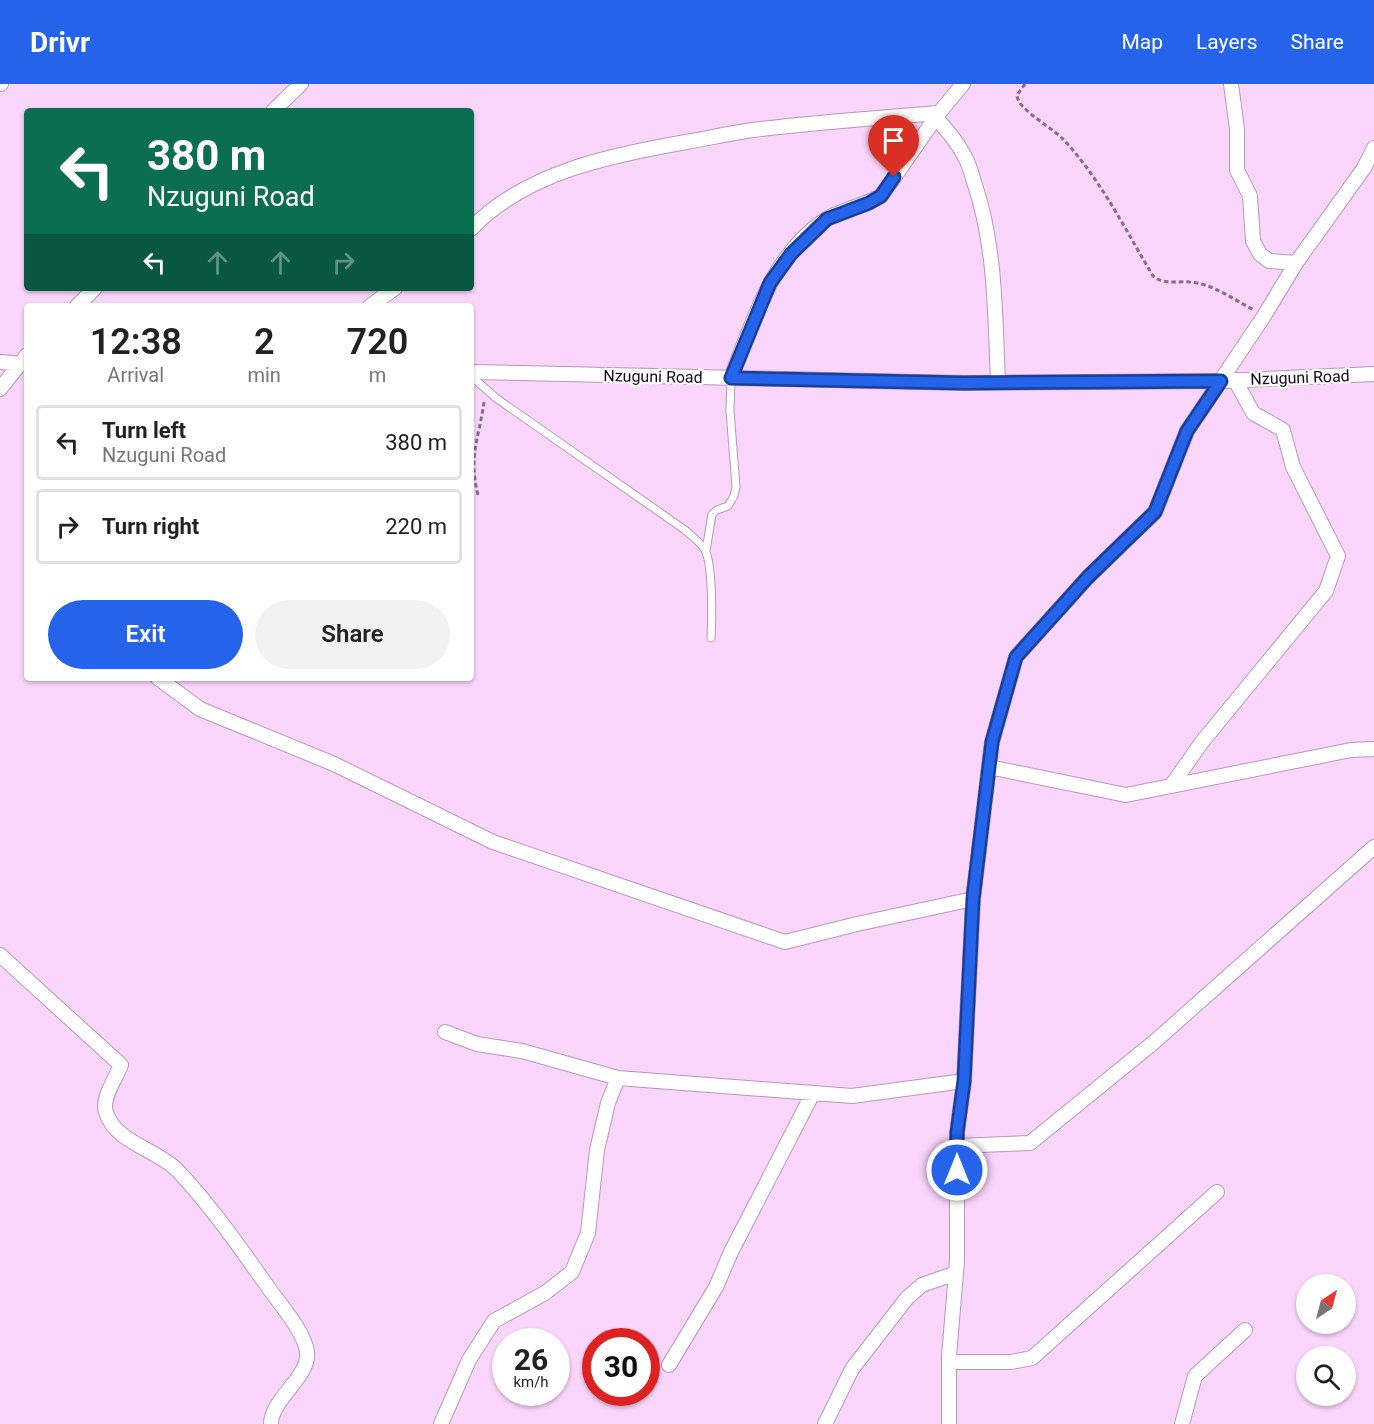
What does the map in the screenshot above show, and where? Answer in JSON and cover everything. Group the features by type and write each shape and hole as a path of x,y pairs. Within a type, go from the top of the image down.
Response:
{"street":[{"path":"276,108 300,84"},
{"path":"731,378 770,283 791,254 827,219 881,196 937,116 963,84"},
{"path":"1231,84 1237,129 1237,170 1250,196 1252,242 1260,254 1269,261 1296,263"},
{"path":"474,227 488,213 534,184 595,162 638,151 753,130 937,116"},
{"path":"937,116 967,160 988,235 993,280 998,382"},
{"path":"949,1424 949,1362 956,1273 957,1146 964,1081 973,899 992,742 1016,657 1088,577 1155,512 1187,431 1228,380 1296,263 1364,168 1374,148"},
{"path":"80,303 92,291"},
{"path":"374,303 391,291"},
{"path":"0,362 24,361"},
{"path":"0,389 24,361"},
{"name":"Nzuguni Road","path":"474,374 998,382 1228,380 1374,374"},
{"path":"1171,786 1202,742 1326,591 1338,556 1293,467 1283,430 1253,413 1228,380"},
{"path":"162,681 200,709 334,764 493,842 785,942 973,899"},
{"path":"989,767 1126,795 1350,750 1374,749"},
{"path":"957,1146 1030,1143 1153,1043 1374,847"},
{"path":"0,955 121,1065 104,1109 112,1127 176,1169 230,1233 296,1326 307,1352 306,1363 274,1411 271,1424"},
{"path":"445,1032 477,1044 522,1052 618,1078 852,1096 964,1081"},
{"path":"441,1424 469,1360 495,1321 545,1293 572,1272 588,1233 597,1150 608,1103 618,1078"},
{"path":"669,1365 716,1287 731,1252 813,1093"},
{"path":"949,1362 1011,1362 1032,1358 1217,1192"},
{"path":"825,1424 852,1369 908,1298 922,1285 956,1273"},
{"path":"1182,1424 1195,1376 1245,1329"}],"lane":[{"path":"474,377 485,388 685,530 706,551"},
{"path":"711,638 711,581 706,551 712,514 728,506 736,487 730,411 731,378"}],"path":[{"path":"1025,84 1017,95 1017,99 1025,109 1058,134 1085,166 1153,276 1166,282 1201,283 1264,316"},
{"path":"474,454 485,388"},
{"path":"474,481 478,495"}],"route":[{"path":"894,177 881,196 827,219 813,230 791,254 770,283 731,378 964,383 1221,381 1187,431 1155,512 1088,577 1016,657 992,742 973,899 964,1081 957,1133 957,1170"}]}
